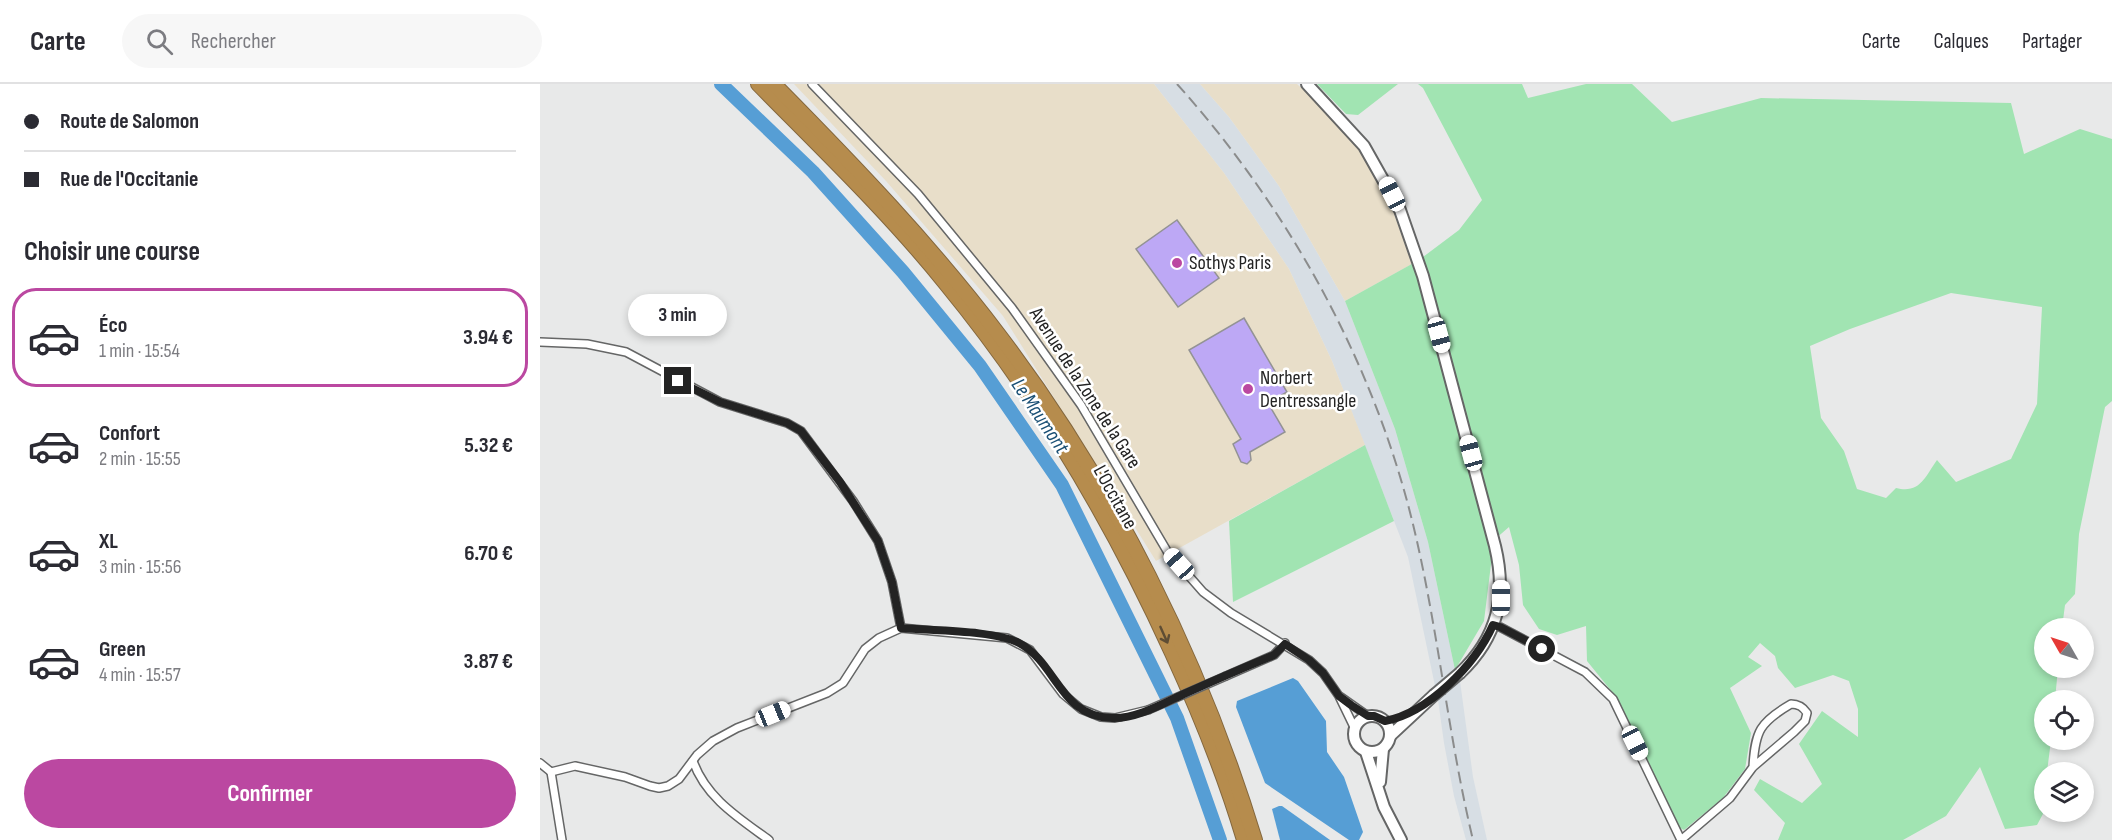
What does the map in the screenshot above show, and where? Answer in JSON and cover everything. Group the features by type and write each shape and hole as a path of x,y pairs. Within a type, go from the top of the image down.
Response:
{"highway":[{"name":"L'Occitane","path":"758,84 888,218 946,283 999,354 1074,465 1146,596 1222,772 1244,840"},
{"name":"L'Occitane","path":"774,84 892,206 964,291 1028,375 1083,460 1130,541 1181,645 1214,723 1255,840"}],"street":[{"name":"Avenue de la Zone de la Gare","path":"812,84 918,194 1012,308 1081,405 1167,551 1203,592 1231,613 1285,644 1316,666 1339,696 1354,728"},
{"path":"1307,84 1364,146 1400,210 1423,276 1499,564 1501,598 1493,625 1483,646 1460,673 1390,736 1383,749 1380,789"},
{"path":"540,342 587,344 626,352 720,402 787,423 801,431 840,482 878,541 892,582 901,628"},
{"path":"1493,625 1585,672 1613,699 1681,840 1730,798 1753,767 1800,727 1807,713 1804,709 1797,704 1791,704 1762,725 1754,742 1753,767"},
{"path":"551,772 575,765 658,788 668,786 679,779 713,741 737,728 827,693 843,683 865,649 879,638 901,628 1007,638 1030,650 1063,693 1081,709 1101,717 1115,718 1148,710 1274,655 1285,644"},
{"name":"Avenue de la Zone de la Gare","path":"1339,696 1368,716"},
{"path":"1383,749 1372,753 1356,745 1354,728 1362,718 1374,716 1385,721 1414,712"},
{"path":"1385,721 1390,736"},
{"path":"1366,752 1387,816 1401,840"},
{"path":"693,761 710,793 720,804 769,840"},
{"path":"540,763 551,772 562,840"}],"shaded area":[{"path":"794,84 1154,84 1224,173 1289,269 1332,361 1365,445 1156,561 1003,316 886,181"},
{"path":"1154,84 1200,84 1229,117 1279,186 1345,301 1395,429 1428,542 1455,670 1435,686 1408,557 1332,361 1289,269 1224,173"},
{"path":"1200,84 1297,84 1329,113 1363,155 1391,205 1412,264 1345,301 1279,186 1229,117"},
{"path":"1460,681 1473,777 1487,840 1466,840 1454,796 1444,743 1438,700"}],"green space":[{"path":"1317,84 1398,84 1358,115 1346,114"},
{"path":"1418,84 1522,84 1528,98 1586,84 1632,84 1672,122 1761,98 2011,103 2024,154 2080,129 2112,139 2112,401 2105,407 2079,534 2075,594 2065,605 2063,618 2034,618 2034,678 2057,678 2056,690 2034,690 2034,750 2050,750 2048,762 2034,762 2034,822 2039,822 2037,825 2005,829 1980,767 1946,816 1903,840 1778,840 1785,823 1754,790 1760,779 1802,803 1822,784 1799,744 1822,711 1858,737 1858,709 1849,681 1833,675 1795,688 1778,668 1775,656 1760,643 1748,657 1762,666 1730,688 1751,733 1745,769 1723,798 1684,830 1680,828 1617,698 1587,661 1586,626 1557,635 1539,629 1523,605 1519,565 1509,527 1494,540 1484,621 1455,670 1428,542 1395,429 1345,301 1419,260 1459,230 1482,200 1423,88","holes":["1951,293 2042,307 2037,404 2011,459 1956,482 1937,460 1921,483 1911,489 1896,488 1886,498 1857,489 1844,451 1821,418 1810,346 1850,329"]},
{"path":"1365,445 1394,521 1233,602 1229,521"}],"water":[{"path":"1293,678 1298,681 1326,721 1327,752 1344,777 1363,832 1359,840 1349,840 1265,783 1236,707 1237,701"},
{"path":"1279,806 1330,840 1280,840 1272,809"}],"building":[{"name":"Sothys Paris","path":"1177,220 1219,278 1178,307 1136,249"},
{"name":"Norbert Dentressangle","path":"1244,318 1287,392 1268,403 1285,432 1250,452 1251,460 1247,464 1241,462 1233,444 1241,439 1189,350"}],"waterway":[{"name":"Le Maumont","path":"721,84 813,172 903,272 980,366 1062,485 1177,718 1220,840"}],"railway":[{"path":"1177,84 1257,185 1293,239 1354,354 1379,414 1416,537 1457,765 1473,840"}],"place":[{"name":"Sothys Paris","path":"1177,263"},
{"name":"Norbert Dentressangle","path":"1248,389"}],"route":[{"path":"678,381 720,402 787,423 801,431 840,482 878,541 892,582 901,628 979,634 1007,638 1019,643 1030,650 1063,693 1081,709 1101,717 1115,718 1148,710 1274,655 1285,644 1299,652 1323,673 1339,696 1368,716 1385,721 1414,712 1460,673 1483,646 1493,625 1542,649"}]}
